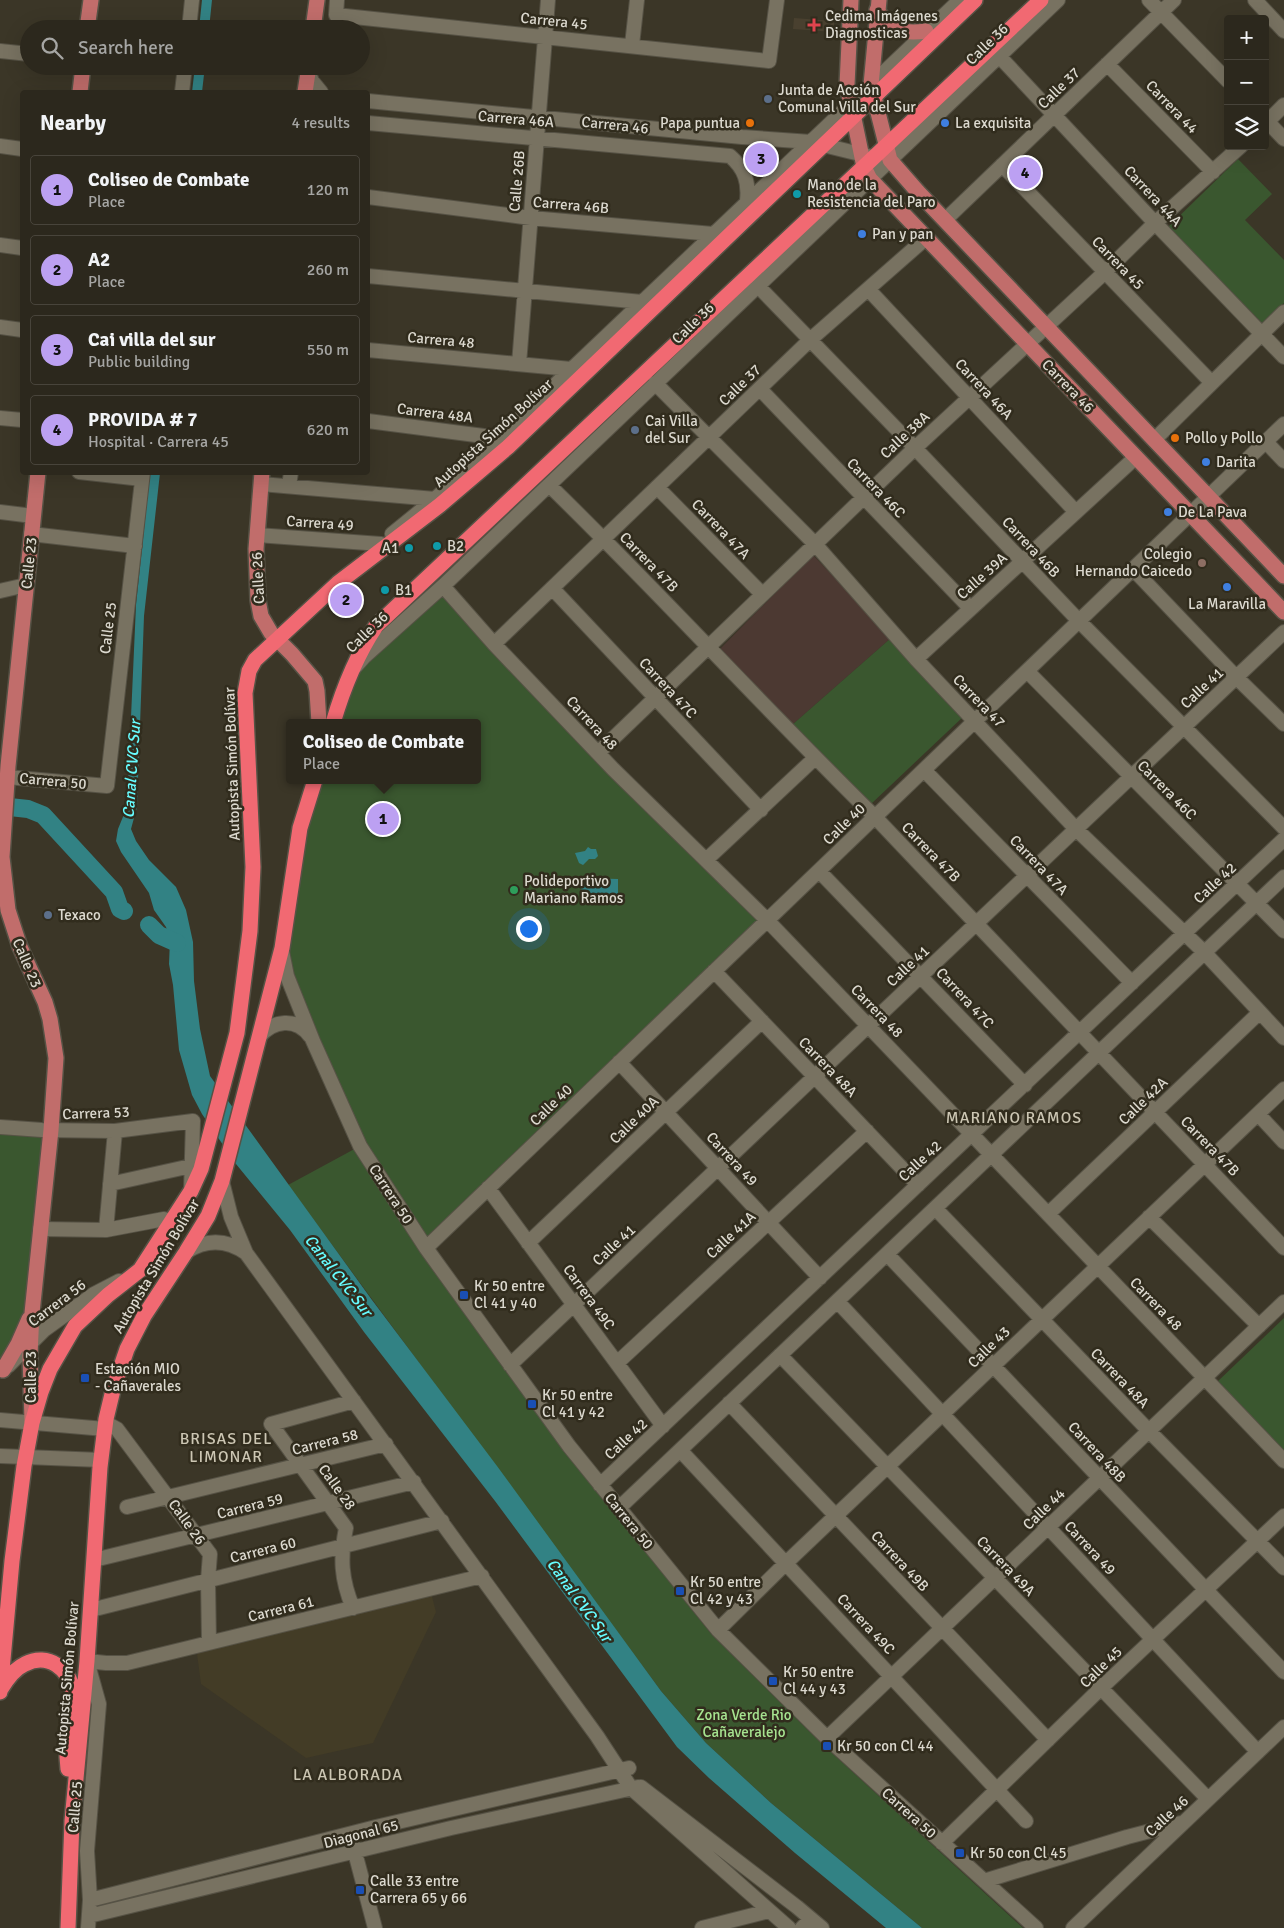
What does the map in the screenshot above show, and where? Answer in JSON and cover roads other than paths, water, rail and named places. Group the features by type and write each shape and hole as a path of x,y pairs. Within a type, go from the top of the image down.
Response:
{"highway":[{"name":"Autopista Simón Bolívar","path":"0,1690 12,1561 26,1457 40,1392 50,1369 75,1326 108,1295 140,1270 191,1191 197,1179 237,1033 250,931 253,867 244,693 249,670 260,655 276,639 338,583 440,505 508,446 682,272 851,110 975,0"},
{"path":"334,719 343,689 363,645 376,626 793,242 1041,0"},
{"name":"Autopista Simón Bolívar","path":"68,1928 72,1820 87,1661 105,1426 113,1390 127,1349 144,1316 208,1216 224,1174 282,948 300,828 314,784"},
{"path":"0,1601 12,1561"},
{"path":"0,1690 10,1675 24,1664 35,1660 46,1660 56,1664 69,1678 73,1692 67,1757 72,1820"}],"main road":[{"path":"88,20 91,0"},
{"path":"314,20 317,0"},
{"name":"Carrera 46","path":"851,0 847,66 847,86 851,110 874,161 926,238 1284,612"},
{"path":"878,5 885,22 897,30 912,33 926,31"},
{"name":"Carrera 46","path":"878,5 872,91 874,161 945,220 1284,576"},
{"path":"80,90 82,75"},
{"path":"305,90 308,75"},
{"name":"Calle 23","path":"32,1423 30,1355 32,1313 51,1130 56,1058 54,1036 45,1002 20,947 8,910 2,874 5,780 38,475"},
{"name":"Calle 26","path":"262,478 257,535 259,608 270,633 292,654 314,681 317,691 319,719"},
{"path":"260,655 276,652 292,654"},
{"path":"300,828 307,784"},
{"path":"2,1371 18,1344 32,1313"}],"street":[{"path":"190,20 192,0"},
{"name":"Carrera 45","path":"337,0 336,15 769,61 777,0"},
{"name":"Calle 26B","path":"519,364 548,0"},
{"path":"632,45 637,0"},
{"path":"872,91 926,31 960,0"},
{"name":"Calle 36","path":"874,161 999,56 1058,0"},
{"path":"1149,0 1224,77"},
{"name":"Calle 37","path":"945,220 1174,0"},
{"path":"1255,0 1284,31"},
{"path":"0,51 20,53"},
{"name":"Carrera 44A","path":"999,56 1155,223 1284,357"},
{"name":"Carrera 44","path":"1107,64 1212,172"},
{"path":"182,90 184,75"},
{"path":"311,75 312,81 319,90"},
{"name":"Carrera 46","path":"370,100 817,144 874,161"},
{"path":"1269,118 1284,105"},
{"name":"Carrera 46A","path":"370,123 730,156 742,168 746,176 748,184 747,201"},
{"path":"1269,124 1284,139"},
{"path":"338,583 435,499 642,302 682,272 713,234 747,201 817,144"},
{"path":"0,146 20,149"},
{"name":"Calle 38A","path":"598,754 915,448 1104,273 1155,223 1237,150"},
{"name":"Carrera 45","path":"1002,165 1211,382"},
{"name":"Carrera 46B","path":"370,197 531,218 713,234"},
{"name":"Calle 37","path":"494,644 810,339 926,238"},
{"name":"Calle 36","path":"353,670 364,656 443,586 758,285 793,242"},
{"path":"0,245 20,248"},
{"path":"370,276 642,302"},
{"name":"Carrera 46B","path":"758,285 1079,621 1284,828"},
{"name":"Carrera 46A","path":"868,289 1076,512"},
{"path":"1154,440 1284,312"},
{"path":"0,327 20,330"},
{"name":"Carrera 48","path":"370,350 571,369"},
{"name":"Carrera 47","path":"655,383 815,544 916,659 976,720 1076,829 1204,952 1284,1038"},
{"name":"Carrera 46C","path":"760,389 970,608"},
{"path":"0,418 20,420"},
{"name":"Carrera 48A","path":"370,421 499,438"},
{"name":"Calle 40","path":"426,1248 1284,424"},
{"path":"1266,442 1284,461"},
{"name":"Calle 39A","path":"916,659 1136,457"},
{"path":"126,475 142,476"},
{"name":"Calle 25","path":"106,786 142,476"},
{"path":"262,478 290,479 435,499"},
{"name":"Carrera 47B","path":"549,484 604,538 815,758 875,817 1284,1248"},
{"name":"Carrera 47A","path":"657,487 762,594"},
{"path":"0,512 33,516"},
{"path":"31,534 135,546"},
{"name":"Carrera 49","path":"257,535 381,544"},
{"path":"1133,569 1236,677 1284,724"},
{"path":"0,591 26,585"},
{"name":"Carrera 48","path":"443,586 494,644 598,754 767,920 1284,1462"},
{"name":"Carrera 47C","path":"552,588 760,810"},
{"name":"Calle 41","path":"510,1365 1284,632"},
{"name":"Carrera 46C","path":"1027,671 1284,931"},
{"path":"706,860 815,758"},
{"name":"Carrera 47A","path":"924,770 1132,983"},
{"name":"Carrera 50","path":"5,780 106,786"},
{"name":"Calle 42","path":"600,1485 1284,839"},
{"name":"Carrera 47C","path":"819,871 1024,1084"},
{"path":"619,1508 1284,877"},
{"name":"Carrera 50","path":"282,948 284,964 313,1041 360,1146 426,1248 569,1446 718,1630 827,1738 1036,1928"},
{"name":"Carrera 48A","path":"714,971 918,1185"},
{"name":"Calle 42A","path":"1048,1214 1260,1012"},
{"name":"Calle 40A","path":"528,1243 762,1021"},
{"name":"Carrera 50","path":"259,1037 273,1024 282,1022 300,1026 313,1041"},
{"name":"Carrera 49","path":"619,1062 820,1278"},
{"name":"Calle 43","path":"718,1630 1284,1089"},
{"path":"1258,1114 1284,1142"},
{"name":"Carrera 53","path":"0,1127 51,1130 115,1130 193,1121 191,1166"},
{"path":"106,1230 115,1130"},
{"name":"Calle 41A","path":"617,1363 867,1131"},
{"path":"110,1184 191,1166 191,1191"},
{"path":"224,1174 231,1217 246,1252 597,1736 636,1787 769,1911 790,1928"},
{"name":"Carrera 49C","path":"488,1188 664,1426"},
{"name":"Carrera 48A","path":"935,1208 1149,1431 1284,1568"},
{"path":"1150,1217 1259,1326"},
{"path":"40,1229 106,1230 164,1220 171,1222"},
{"path":"186,1252 200,1244 216,1241 232,1245 246,1252"},
{"name":"Carrera 48B","path":"887,1254 1284,1672"},
{"name":"Carrera 56","path":"2,1371 44,1330 78,1305 94,1294 140,1270"},
{"name":"Carrera 49","path":"837,1301 1258,1752"},
{"name":"Calle 44","path":"827,1738 1284,1302"},
{"name":"Carrera 49A","path":"780,1355 1208,1799"},
{"name":"Calle 28","path":"353,1608 341,1566 346,1528 271,1424 354,1401"},
{"name":"Carrera 49B","path":"729,1403 1048,1740"},
{"path":"0,1420 105,1426"},
{"name":"Calle 26","path":"105,1426 116,1429 210,1554 208,1580 209,1643"},
{"name":"Carrera 58","path":"126,1507 386,1444"},
{"name":"Carrera 49C","path":"680,1450 1026,1821"},
{"path":"0,1456 101,1460"},
{"name":"Carrera 59","path":"94,1560 414,1482"},
{"name":"Calle 45","path":"942,1842 1284,1516"},
{"name":"Carrera 60","path":"91,1610 442,1521"},
{"name":"Carrera 61","path":"87,1661 127,1663 482,1576"},
{"name":"Calle 25","path":"87,1661 99,1704 88,1851 89,1922"},
{"name":"Calle 46","path":"1073,1928 1284,1727"},
{"name":"Diagonal 65","path":"90,1900 350,1834 624,1770"},
{"path":"636,1787 812,1925"},
{"name":"Diagonal 65","path":"89,1922 354,1852 636,1787"},
{"path":"984,1881 1127,1837 1184,1822"},
{"path":"350,1834 375,1928"},
{"path":"322,1841 330,1845 334,1851 330,1858"},
{"path":"702,1928 769,1911"}],"water":[{"path":"202,0 212,0 210,20 200,20"},
{"path":"194,75 204,75 202,90 192,90"},
{"name":"Canal CVC Sur","path":"150,475 160,475 144,616 137,807 131,829 136,841 149,860 176,887 186,910 193,942 194,981 200,1029 210,1076 372,1300 497,1466 661,1691 706,1743 771,1803 922,1928 886,1928 795,1853 709,1778 677,1747 495,1501 364,1332 290,1230 236,1164 202,1114 192,1095 179,1050 173,985 169,964 170,940 166,927 154,910 149,893 121,852 116,841 118,829 127,807 136,605"},
{"path":"588,847 596,849 598,856 595,859 589,859 583,865 579,863 575,853 585,851"},
{"path":"582,878 618,879 618,899 581,898"}],"waterway":[{"path":"0,806 28,809 43,815 114,892 120,909 124,911"},
{"path":"149,925 159,935 177,943"}],"place":[{"name":"Cedima Imágenes Diagnosticas","path":"814,25"},
{"name":"Junta de Acción Comunal Villa del Sur","path":"768,99"},
{"name":"Papa puntua","path":"750,123"},
{"name":"La exquisita","path":"945,123"},
{"name":"Cai villa del sur","path":"761,159"},
{"name":"PROVIDA # 7","path":"1025,173"},
{"name":"Mano de la Resistencia del Paro","path":"797,194"},
{"name":"Pan y pan","path":"862,234"},
{"name":"Cai Villa del Sur","path":"635,430"},
{"name":"Pollo y Pollo","path":"1175,438"},
{"name":"Darita","path":"1206,462"},
{"name":"De La Pava","path":"1168,512"},
{"name":"B2","path":"437,546"},
{"name":"A1","path":"409,548"},
{"name":"Colegio Hernando Caicedo","path":"1202,563"},
{"name":"La Maravilla","path":"1227,587"},
{"name":"B1","path":"385,590"},
{"name":"A2","path":"346,600"},
{"name":"Coliseo de Combate","path":"383,819"},
{"name":"Polideportivo Mariano Ramos","path":"514,890"},
{"name":"Texaco","path":"48,915"},
{"name":"Kr 50 entre Cl 41 y 40","path":"464,1295"},
{"name":"Estación MIO - Cañaverales","path":"85,1378"},
{"name":"Kr 50 entre Cl 41 y 42","path":"532,1404"},
{"name":"Kr 50 entre Cl 42 y 43","path":"680,1591"},
{"name":"Kr 50 entre Cl 44 y 43","path":"773,1681"},
{"name":"Kr 50 con Cl 44","path":"827,1746"},
{"name":"Kr 50 con Cl 45","path":"960,1853"},
{"name":"Calle 33 entre Carrera 65 y 66","path":"360,1890"}],"district":[{"name":"MARIANO RAMOS","path":"1014,1117"},
{"name":"BRISAS DEL LIMONAR","path":"226,1447"},
{"name":"LA ALBORADA","path":"348,1774"}],"park label":[{"name":"Zona Verde Rio Cañaveralejo","path":"744,1724"}]}
